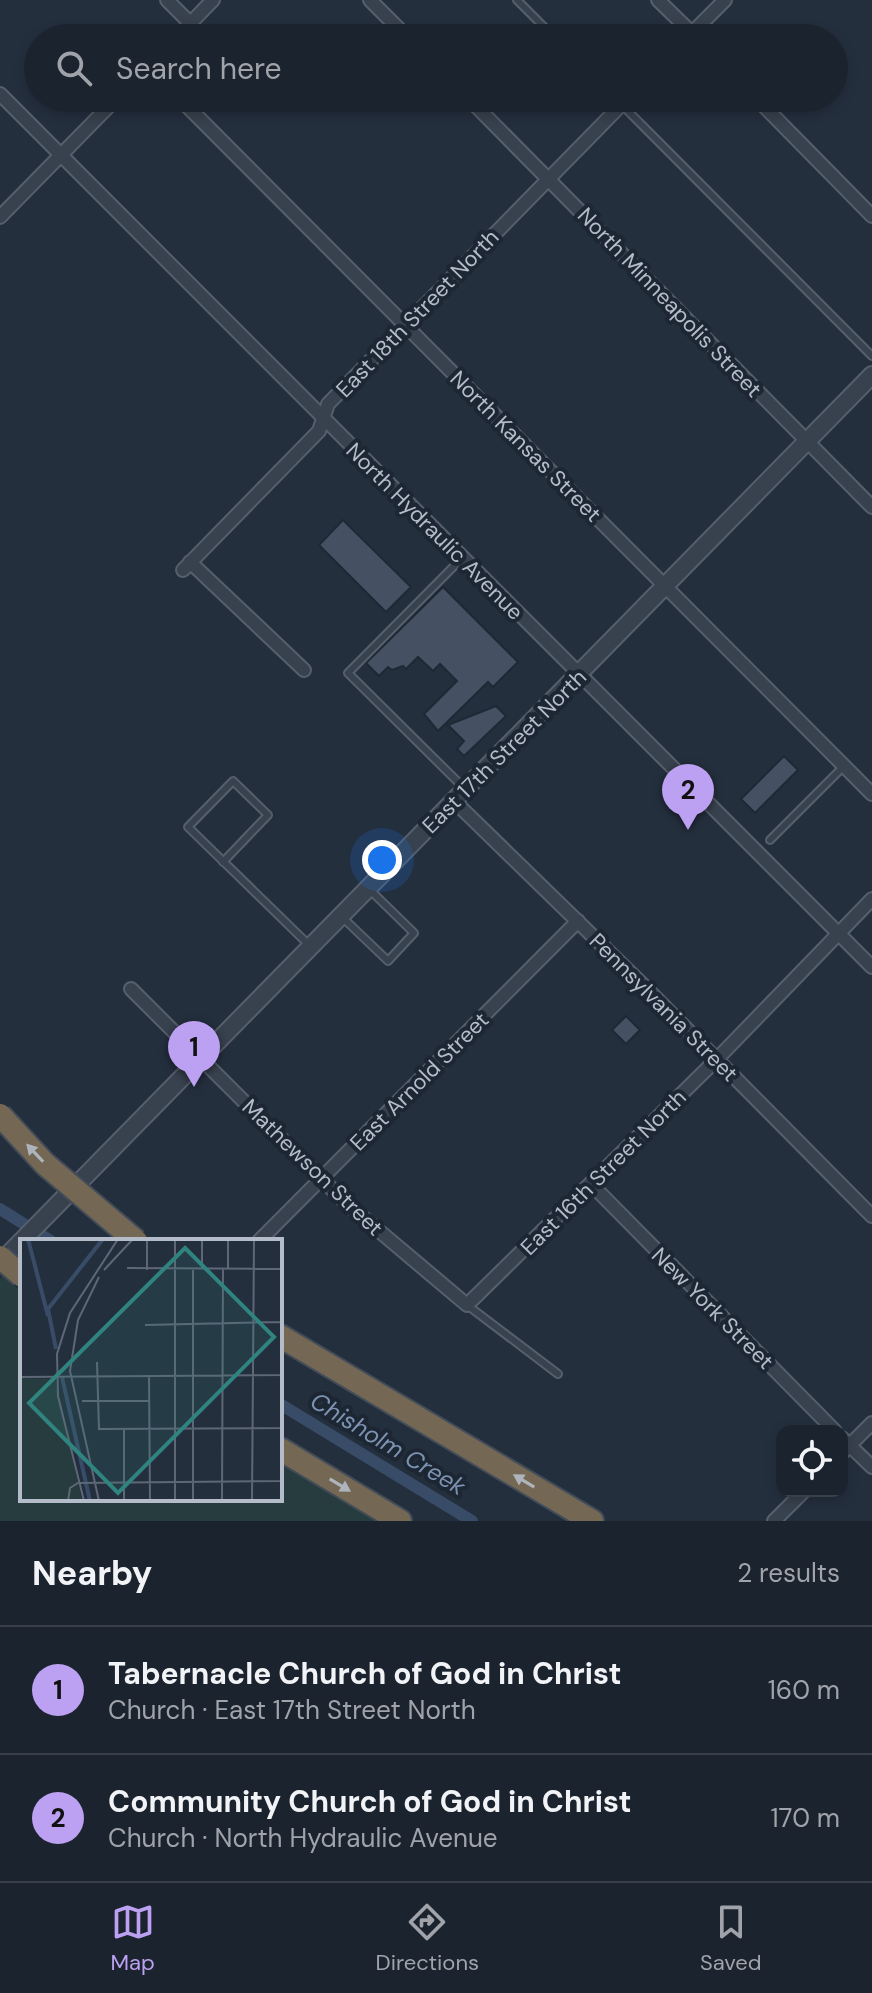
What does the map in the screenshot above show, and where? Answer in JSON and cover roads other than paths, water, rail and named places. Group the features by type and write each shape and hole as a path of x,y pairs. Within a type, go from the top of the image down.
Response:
{"highway":[{"path":"0,1115 45,1164 134,1239"},
{"path":"0,1260 20,1275"},
{"path":"282,1337 592,1521"},
{"path":"282,1450 400,1521"}],"street":[{"path":"167,0 190,23 213,0"},
{"path":"370,0 394,24"},
{"path":"658,0 681,24"},
{"path":"703,24 725,0"},
{"name":"North Hydraulic Avenue","path":"0,94 872,967"},
{"path":"0,217 103,112"},
{"name":"North Kansas Street","path":"193,112 872,794"},
{"name":"North Minneapolis Street","path":"482,112 872,507"},
{"name":"East 18th Street North","path":"304,670 186,566 319,431 328,404 611,112"},
{"path":"770,112 872,216"},
{"name":"East 17th Street North","path":"22,1239 872,375"},
{"name":"Pennsylvania Street","path":"460,795 578,921 872,1216"},
{"name":"East 16th Street North","path":"467,1305 717,1059 872,899"},
{"name":"East Arnold Street","path":"261,1239 578,921"},
{"name":"Mathewson Street","path":"131,989 322,1179 467,1305"},
{"name":"New York Street","path":"591,1184 829,1425"},
{"name":"East 17th Street North","path":"0,1260 20,1241"},
{"path":"848,1443 872,1423"},
{"path":"848,1448 872,1467"},
{"path":"774,1521 798,1497"}],"lane":[{"path":"517,0 541,24"},
{"path":"634,112 872,356"},
{"path":"460,795 348,673 462,558"},
{"path":"770,840 844,766"},
{"path":"223,862 268,815 233,781 188,827 223,862 310,946"},
{"path":"340,916 388,961 414,933 368,888"},
{"path":"467,1305 558,1374"}],"waterway":[{"name":"Chisholm Creek","path":"0,1209 48,1239"},
{"name":"Chisholm Creek","path":"282,1405 472,1521"}],"place":[{"name":"Community Church of God in Christ","path":"688,830"},
{"name":"Tabernacle Church of God in Christ","path":"194,1087"}]}
